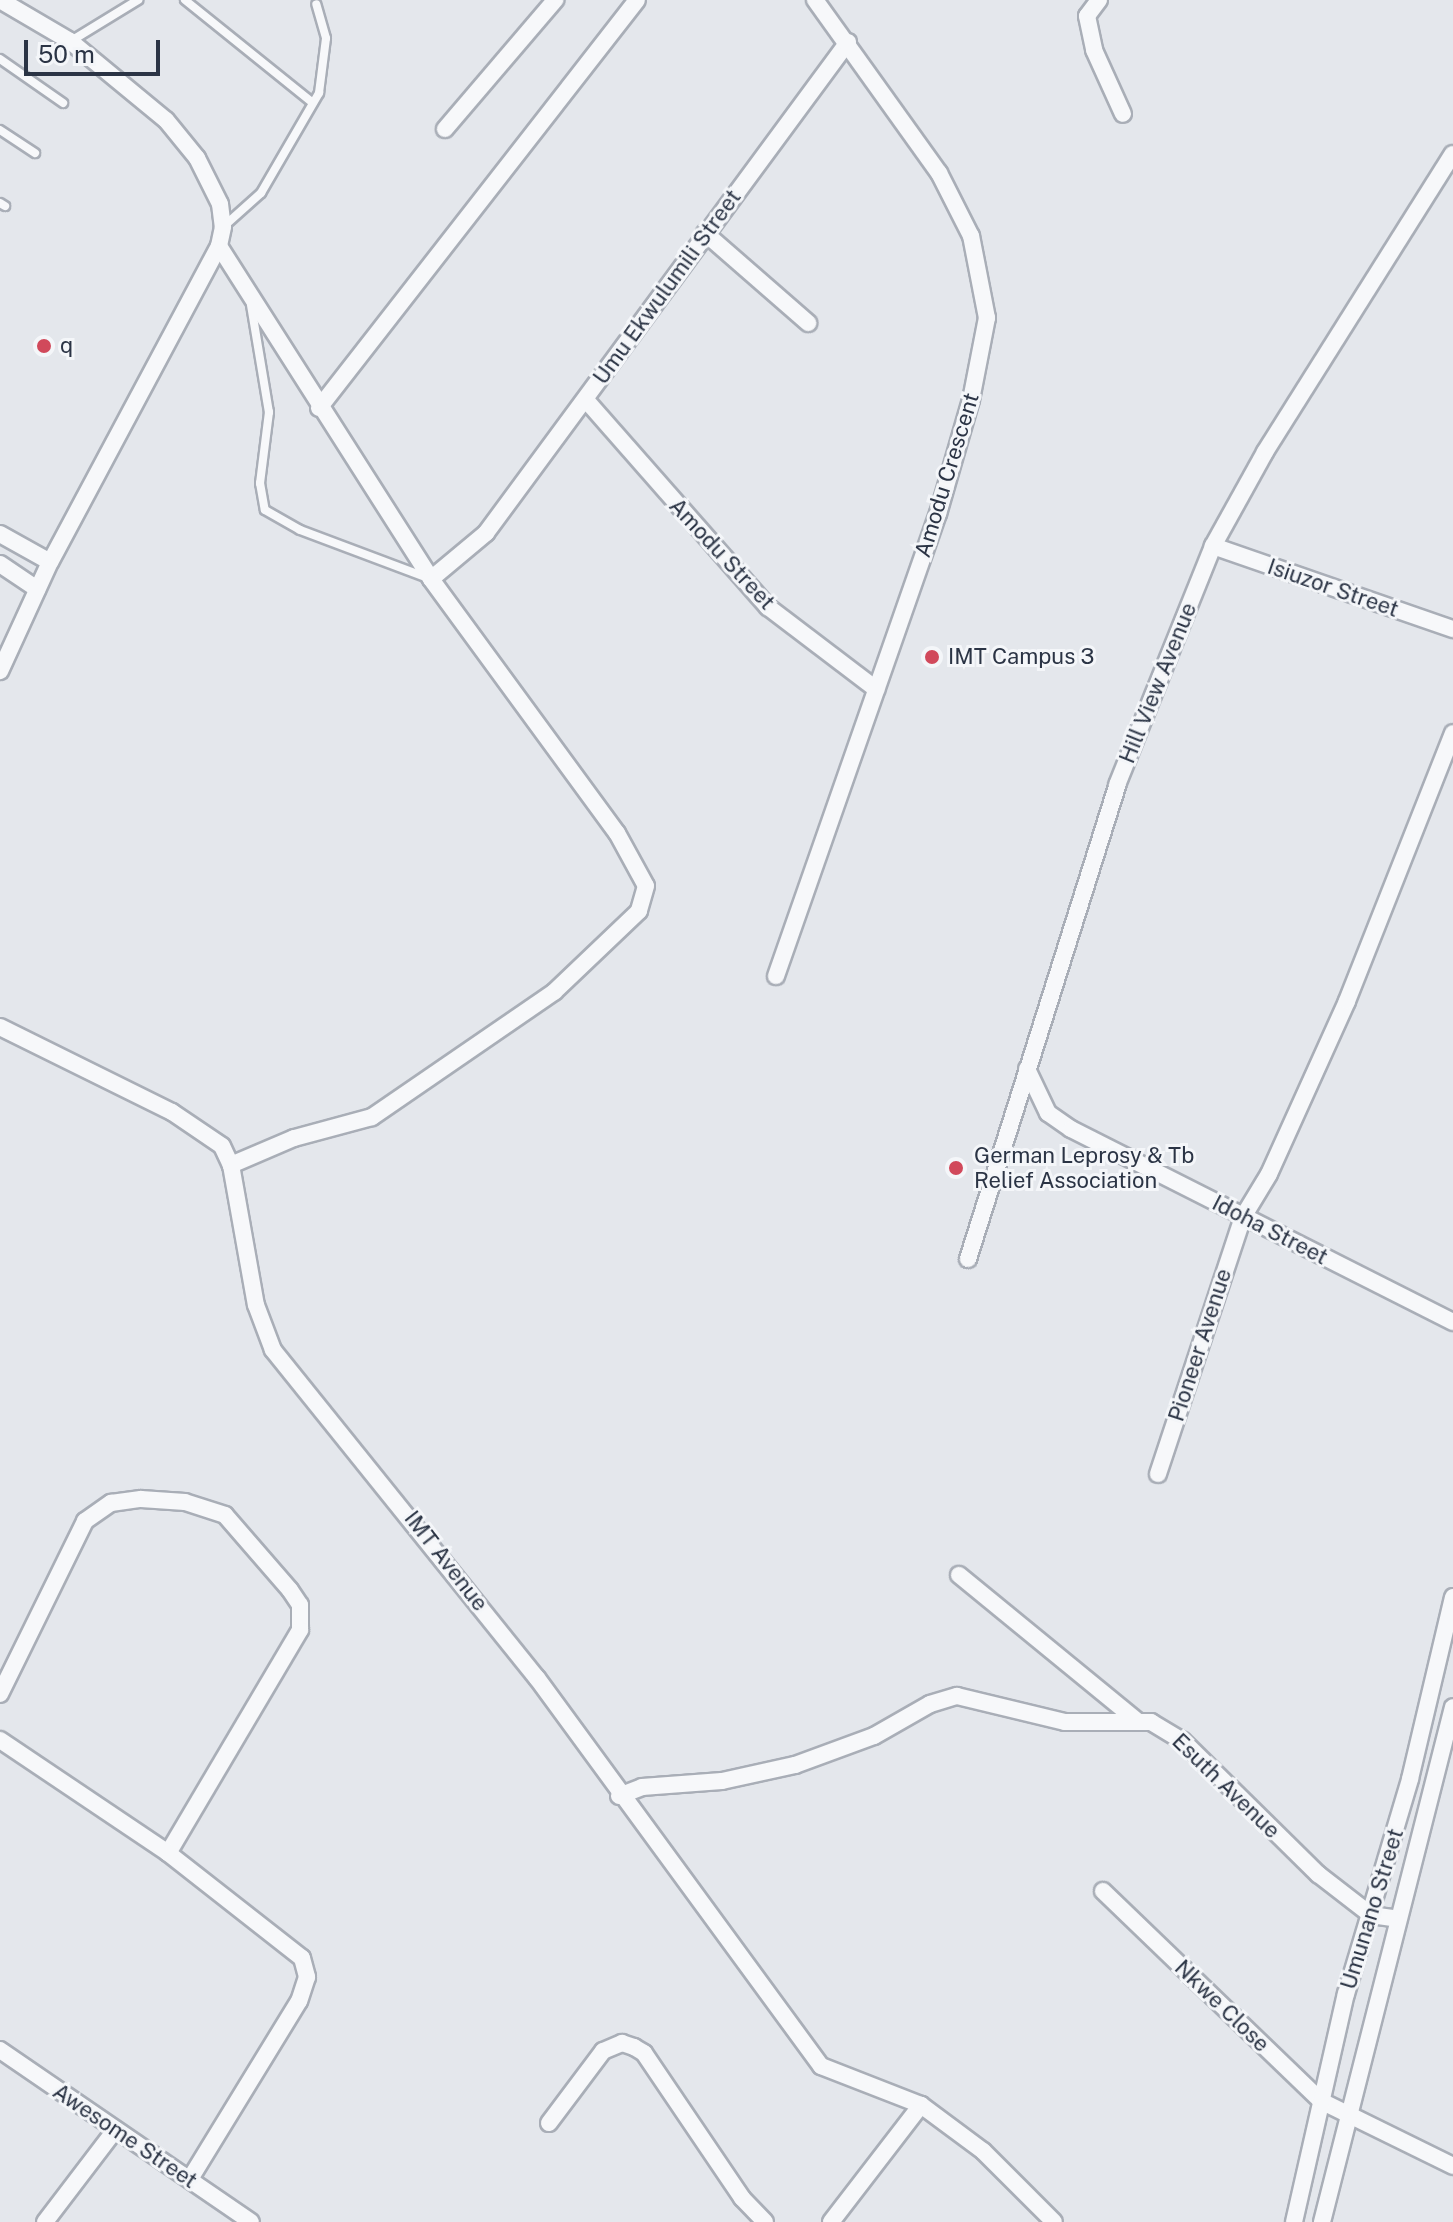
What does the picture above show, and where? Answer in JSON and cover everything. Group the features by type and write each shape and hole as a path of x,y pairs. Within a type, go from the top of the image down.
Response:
{"street":[{"path":"0,0 70,41 166,120 197,158 220,204 223,227 219,246 50,562 0,671"},
{"path":"445,129 555,0"},
{"path":"319,408 637,0"},
{"name":"Amodu Crescent","path":"776,976 938,514 971,400 987,318 971,236 939,173 815,0"},
{"path":"1099,0 1087,16 1094,50 1123,114"},
{"name":"Umu Ekwulumili Street","path":"431,579 486,533 848,42"},
{"name":"Hill View Avenue","path":"968,1259 1117,785 1213,546 1265,452 1453,154"},
{"path":"705,233 808,323"},
{"path":"219,246 319,408 431,579 617,833 646,886 646,899 554,992 372,1117 294,1138 231,1165"},
{"name":"Amodu Street","path":"586,400 768,607 876,689"},
{"path":"0,534 50,562"},
{"name":"Isiuzor Street","path":"1213,546 1453,629"},
{"path":"0,564 37,589"},
{"name":"Pioneer Avenue","path":"1158,1474 1243,1217 1269,1174 1347,1001 1453,733"},
{"name":"IMT Avenue","path":"0,1027 206,1131 222,1146 231,1165 248,1273 273,1350 502,1632 619,1796 821,2066 921,2105 983,2151 1054,2222"},
{"name":"Idoha Street","path":"1027,1069 1048,1113 1071,1129 1453,1322"},
{"path":"0,1694 85,1521 111,1503 141,1499 185,1502 225,1515 300,1605 300,1630 168,1853"},
{"path":"959,1575 1136,1720"},
{"name":"Umunano Street","path":"1294,2222 1321,2101 1371,1915 1447,1656 1453,1597"},
{"name":"Esuth Avenue","path":"619,1796 642,1787 722,1781 795,1765 874,1736 930,1704 957,1696 1065,1722 1136,1720 1166,1728 1183,1741 1318,1874 1371,1915"},
{"name":"Umunano Street","path":"1322,2222 1346,2114 1453,1707"},
{"path":"0,1740 168,1853 289,1943 302,1958 307,1977 299,2001 190,2179"},
{"name":"Nkwe Close","path":"1103,1891 1321,2101 1453,2166"},
{"path":"1371,1915 1398,1919"},
{"path":"549,2123 603,2051 622,2043 634,2047 644,2053 742,2198 765,2222"},
{"name":"Awesome Street","path":"0,2050 251,2222"},
{"path":"831,2222 921,2105"},
{"path":"45,2222 115,2130"}],"lane":[{"path":"70,41 138,0"},
{"path":"185,0 313,103"},
{"path":"223,227 261,193 313,103 326,59 316,4"},
{"path":"0,59 63,103"},
{"path":"0,130 35,153"},
{"path":"249,296 269,412 260,483 265,510 300,530 431,579"}],"place":[{"name":"q","path":"44,346"},
{"name":"IMT Campus 3","path":"932,657"},
{"name":"German Leprosy & Tb Relief Association","path":"956,1168"}]}
